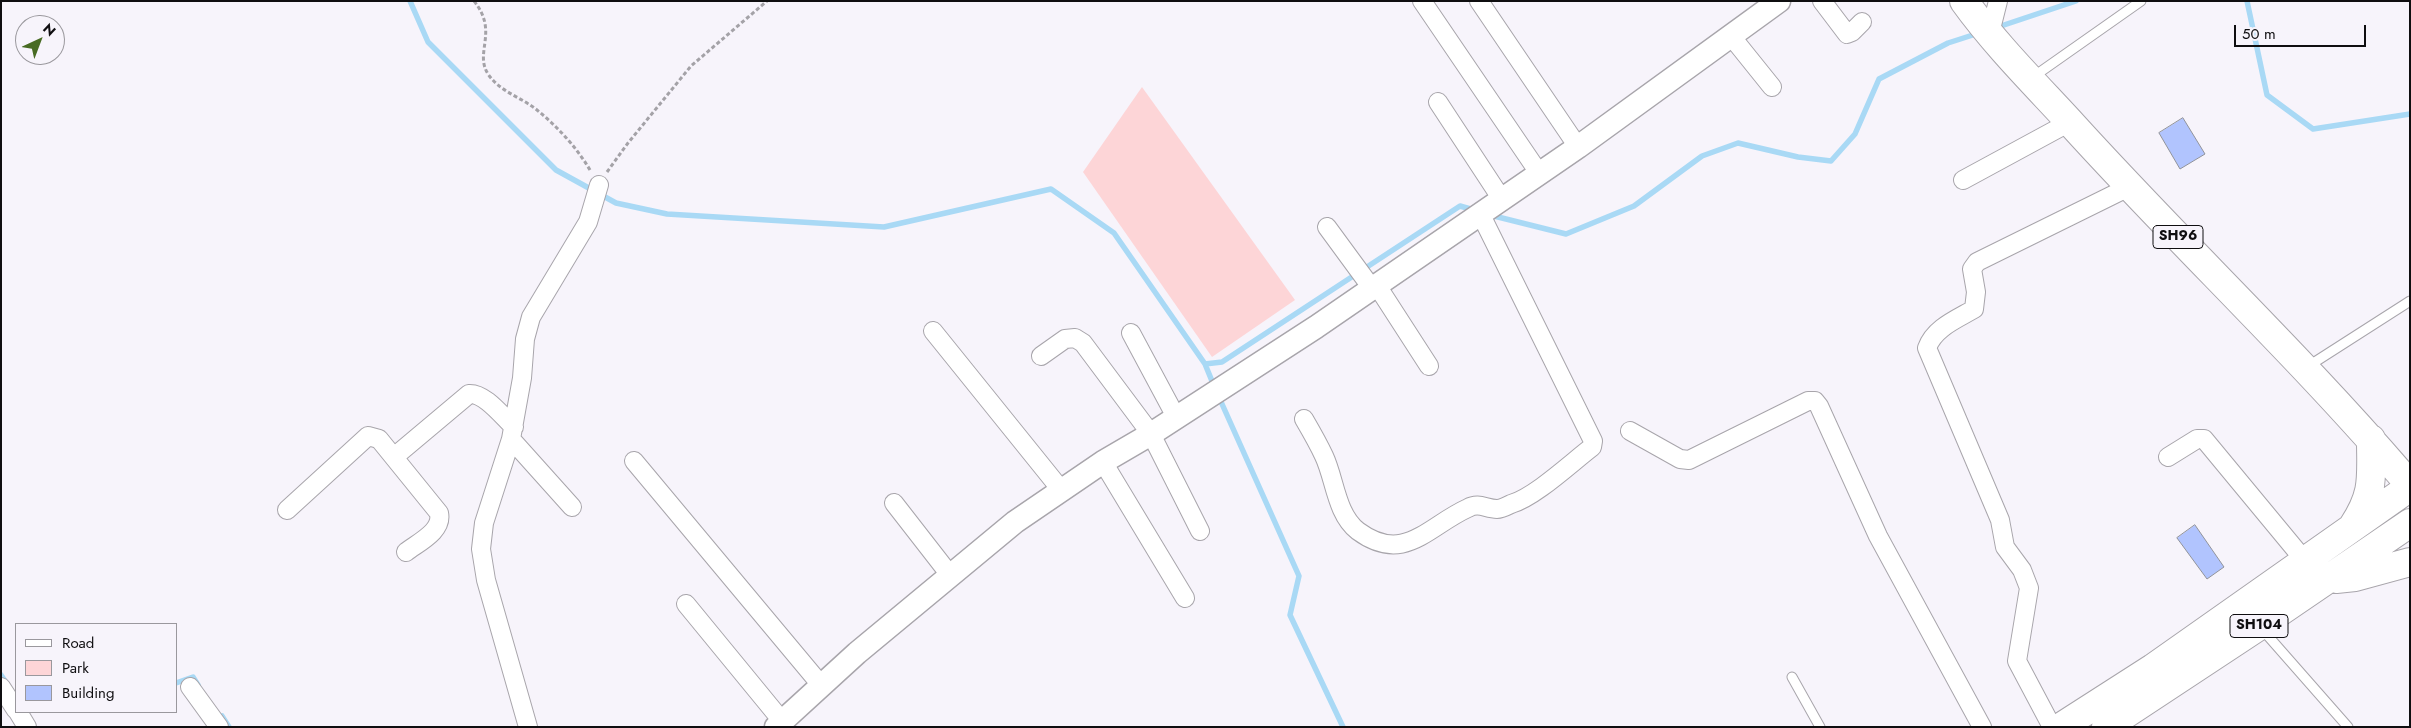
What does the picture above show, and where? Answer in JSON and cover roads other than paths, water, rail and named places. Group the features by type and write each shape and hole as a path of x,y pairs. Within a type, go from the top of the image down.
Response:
{"main road":[{"name":"SH96","path":"1964,1 1987,30 2129,187 2371,439 2410,486"},
{"path":"2351,528 2366,507 2371,488 2371,439"},
{"name":"SH104","path":"2061,727 2153,668 2410,486"},
{"name":"SH104","path":"2106,727 2410,523"},
{"path":"2327,580 2355,577 2410,562"}],"street":[{"path":"1422,1 1539,173"},
{"path":"1479,1 1578,147"},
{"path":"686,604 779,724 821,685 1015,522 1103,462 1151,434 1316,327 1578,147 1779,1"},
{"path":"1822,1 1847,34 1852,32 1862,22"},
{"path":"1987,30 1998,1"},
{"path":"1731,36 1772,87"},
{"path":"1304,419 1324,457 1344,514 1358,530 1375,539 1397,546 1415,539 1477,504 1496,509 1515,503 1533,492 1592,447 1593,440 1490,206 1438,102"},
{"path":"1963,180 2070,122"},
{"path":"528,727 486,580 481,549 484,524 512,433 522,378 525,339 531,317 588,222 599,184"},
{"path":"2052,727 2017,661 2029,588 2027,579 2005,547 2000,520 1927,348 1930,338 1936,333 1974,309 1976,292 1972,269 1977,262 2129,187"},
{"path":"1327,227 1374,286 1429,366"},
{"path":"933,331 1062,491"},
{"path":"1130,333 1176,417"},
{"path":"1041,356 1066,339 1075,338 1084,343 1151,434 1200,531"},
{"path":"394,457 469,394 475,393 482,397 572,507"},
{"path":"1630,432 1680,459 1689,460 1808,401 1815,401 1819,406 1878,536 1982,727"},
{"path":"287,510 368,436 379,440 439,513 441,520 438,527 406,552"},
{"path":"2168,457 2197,439 2204,439 2305,561"},
{"path":"634,461 821,685"},
{"path":"1103,462 1185,598"},
{"path":"894,504 950,575"},
{"path":"1,687 15,708"},
{"path":"190,687 219,727"},
{"path":"18,713 27,727"}],"lane":[{"path":"2030,78 2141,1"},
{"path":"2304,368 2410,300"},
{"path":"2259,626 2348,727"},
{"path":"1792,677 1820,727"}],"waterway":[{"path":"410,1 428,42 556,170 616,203 667,214 884,227 1051,189 1114,233 1205,364 1222,362 1460,206 1474,210"},
{"path":"1995,28 2076,1"},
{"path":"2247,1 2267,95 2313,129 2410,114"},
{"path":"1490,215 1566,234 1634,206 1702,156 1738,143 1798,157 1831,161 1855,134 1879,79 1948,43 1979,33"},
{"path":"1205,364 1214,386"},
{"path":"1218,395 1299,576 1290,615 1343,727"},
{"path":"1,675 7,684"},
{"path":"178,682 193,677 198,685"},
{"path":"222,716 229,727"}]}
